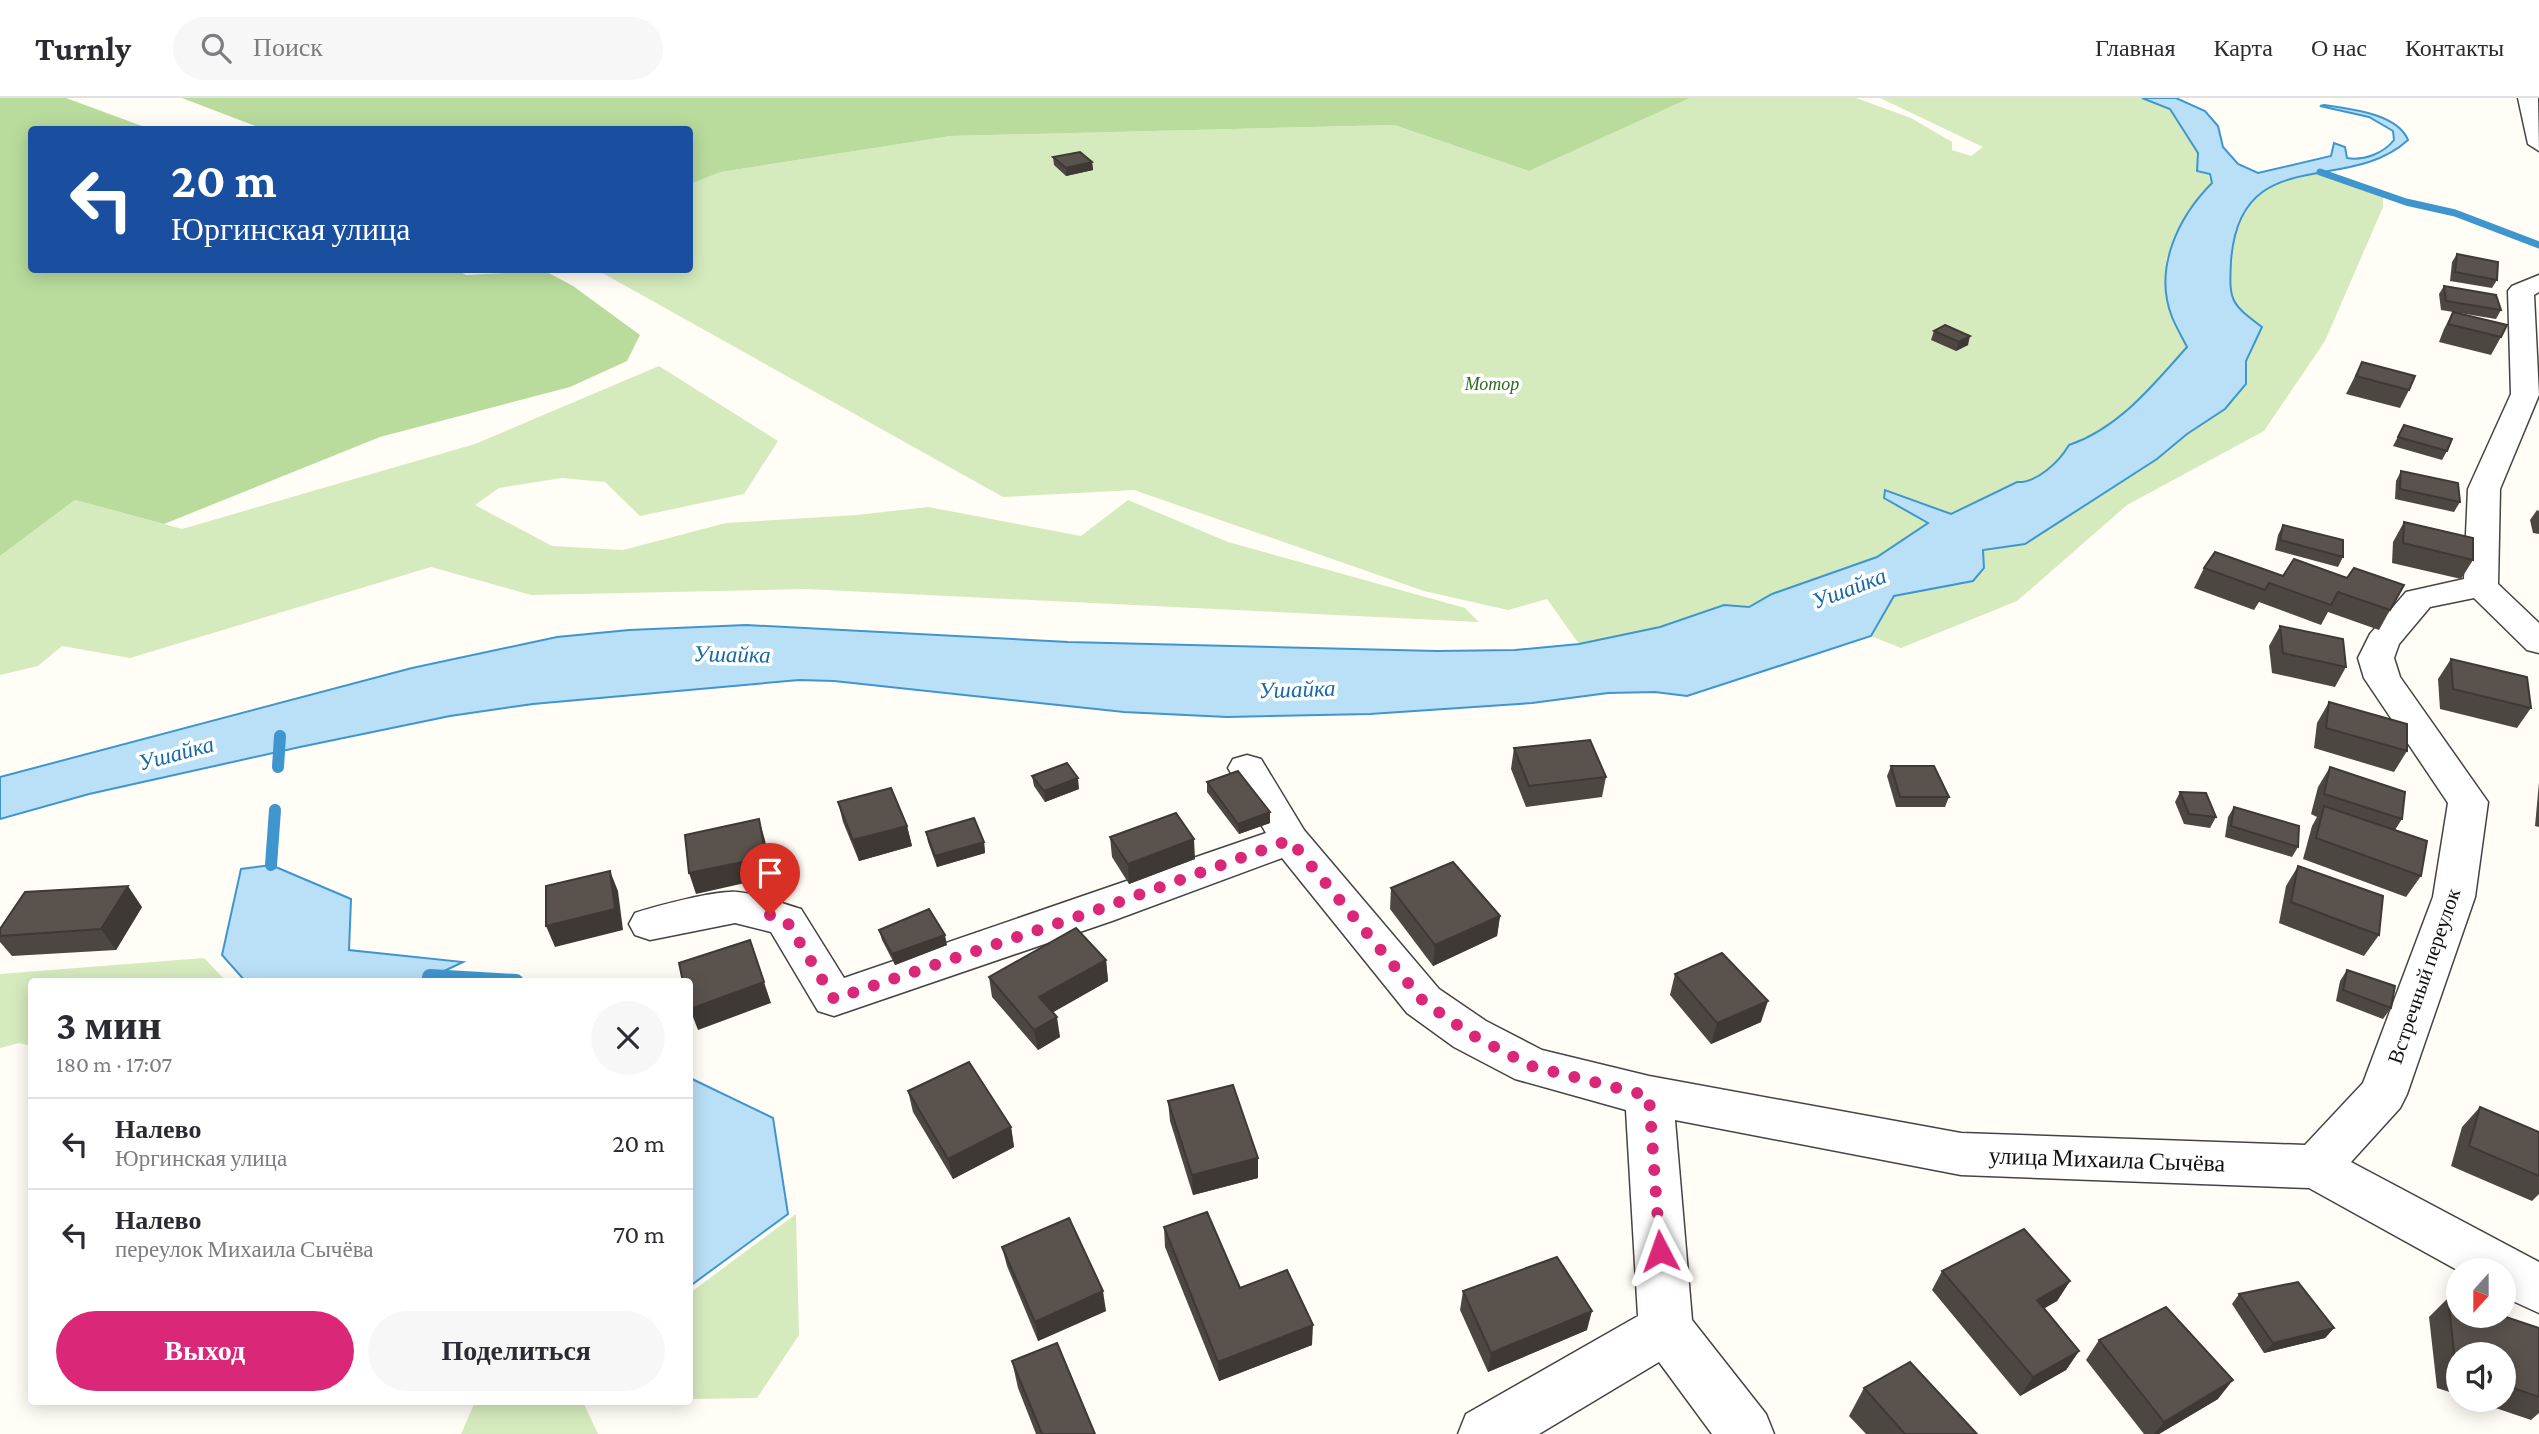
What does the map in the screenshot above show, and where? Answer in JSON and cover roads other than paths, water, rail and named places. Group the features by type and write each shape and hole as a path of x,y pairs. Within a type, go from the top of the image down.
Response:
{"street":[{"path":"2528,98 2539,144"},
{"path":"2539,283 2521,291 2525,394 2484,489 2481,586 2539,642"},
{"name":"Встречный переулок","path":"2316,1167 2383,1094 2454,897 2468,802 2382,678 2376,659 2382,642 2418,599 2435,593 2481,586"},
{"name":"улица Михаила Сычёва","path":"1247,768 1290,840 1423,1001 1470,1034 1531,1066 1649,1096 1961,1154 2316,1167 2539,1289"},
{"path":"650,924 735,907 786,920 834,999 1097,910 1290,840"},
{"path":"1649,1096 1666,1329 1746,1434"},
{"path":"1486,1434 1666,1329"}],"water":[{"name":"Ушайка","path":"2142,98 2176,98 2205,111 2218,126 2223,147 2238,164 2258,173 2331,156 2334,143 2345,147 2347,158 2353,159 2373,155 2394,140 2393,131 2369,117 2320,106 2324,105 2383,118 2402,131 2408,140 2383,156 2356,166 2300,176 2275,185 2254,199 2239,224 2231,261 2230,285 2238,306 2262,327 2246,361 2246,384 2225,409 2187,434 2157,459 2025,544 1983,550 1984,568 1973,581 1894,596 1871,636 1687,696 1655,692 1608,693 1532,703 1370,714 1227,717 1124,712 834,681 799,680 533,704 450,716 300,747 89,794 0,819 0,777 412,668 557,637 629,630 746,625 1068,642 1437,651 1515,650 1579,644 1660,627 1724,605 1749,607 1772,594 1877,557 1928,523 1884,498 1885,490 1951,514 2017,482 2040,475 2069,445 2104,428 2134,404 2187,347 2172,317 2167,299 2167,262 2179,228 2212,183 2210,174 2197,171 2198,153 2170,109"},
{"path":"271,865 351,899 349,950 463,962 429,978 242,978 222,955 241,869"},
{"path":"693,1079 773,1118 788,1214 693,1284"}],"waterway":[{"path":"2320,172 2406,202 2455,213 2539,245"},
{"path":"278,767 280,736"},
{"path":"271,865 275,810"},
{"path":"430,977 447,978"}],"park label":[{"name":"Мотор","path":"1492,384"}]}
